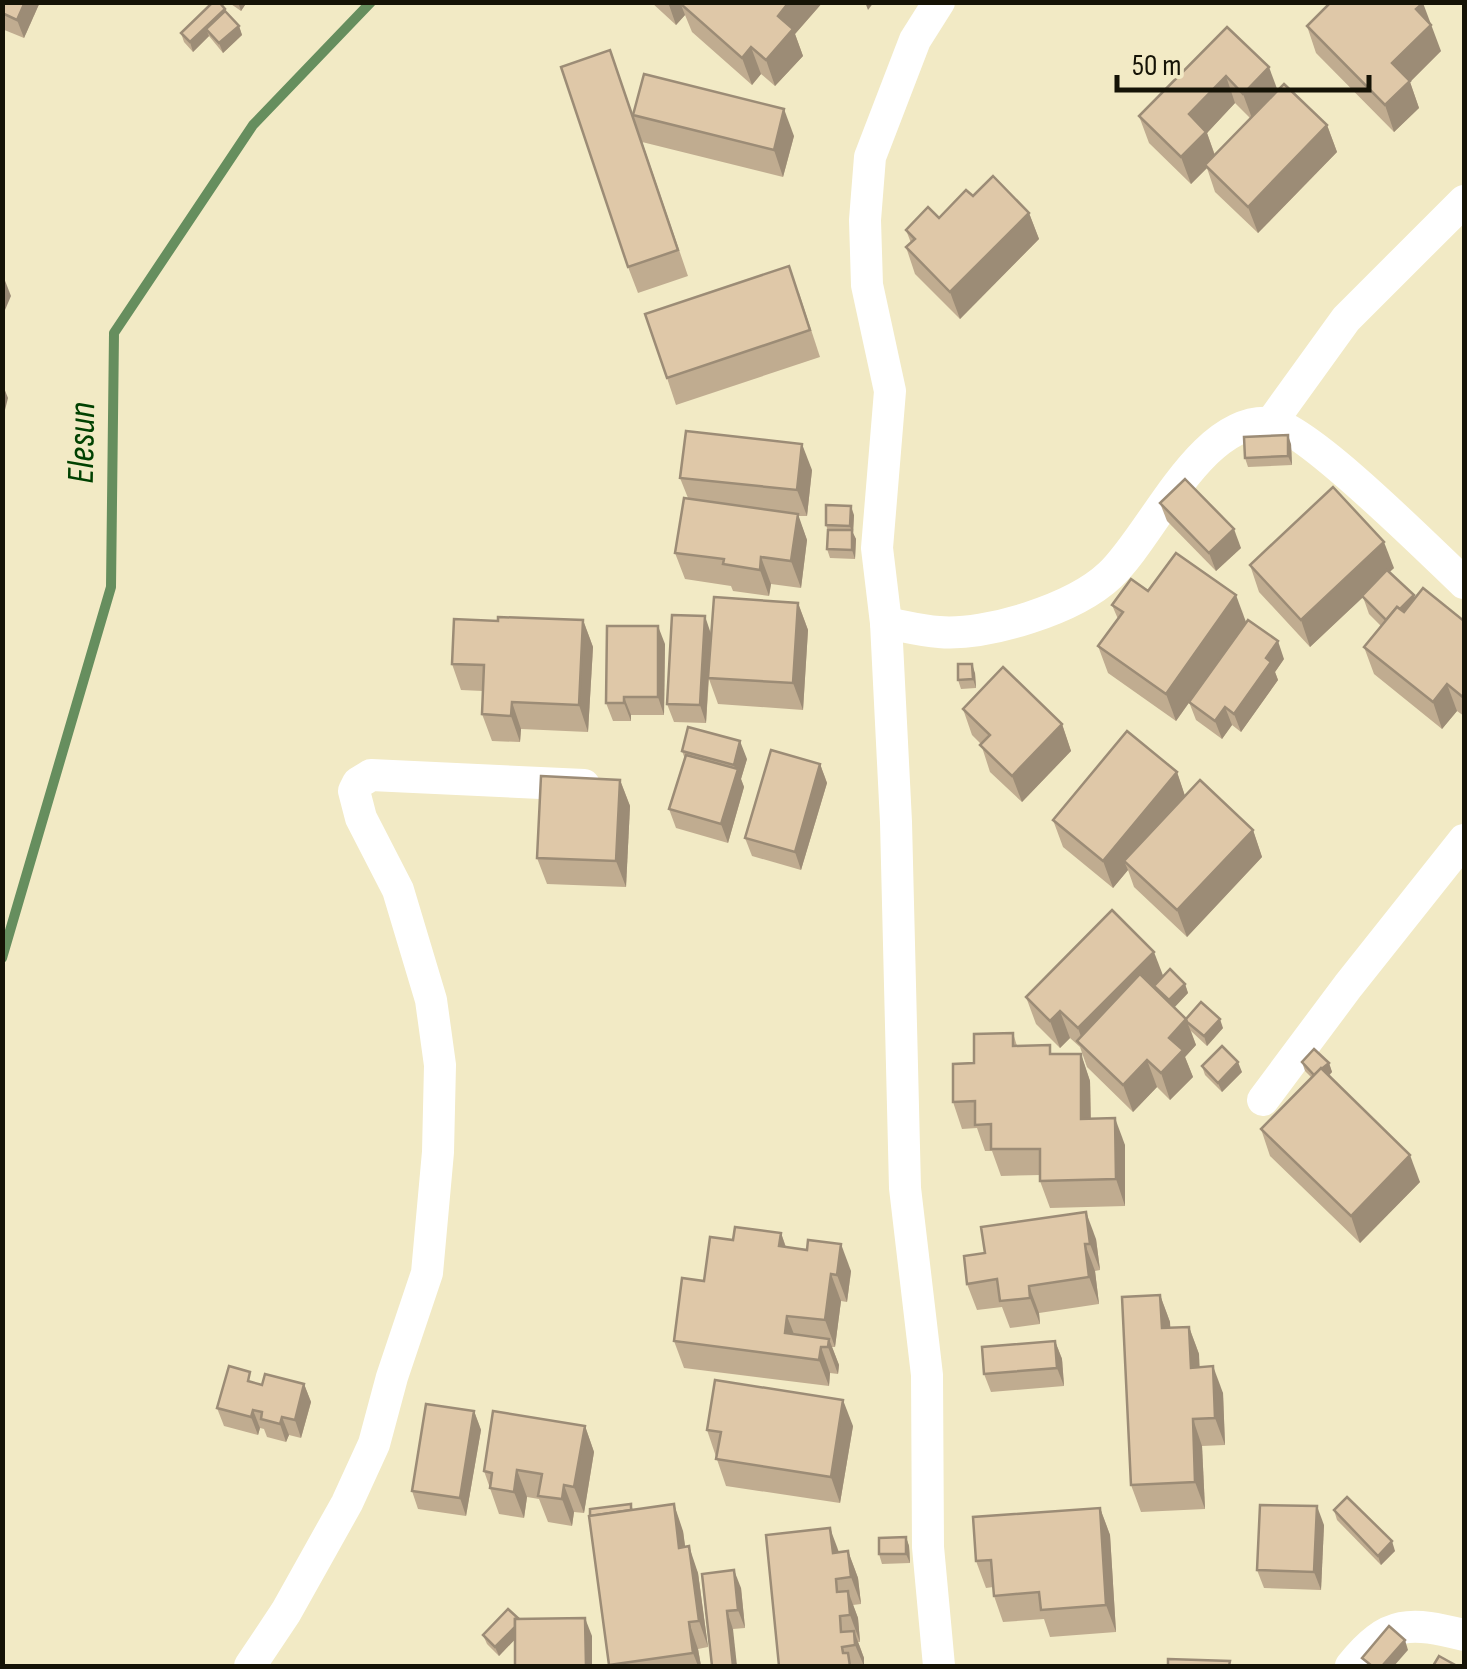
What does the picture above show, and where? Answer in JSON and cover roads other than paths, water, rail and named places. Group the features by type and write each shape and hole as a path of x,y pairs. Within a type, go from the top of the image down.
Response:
{"street":[{"path":"938,1666 928,1547 927,1375 905,1188 896,822 886,623 877,548 890,392 867,285 865,220 870,158 914,40 939,2"},
{"path":"1271,423 1346,318 1464,201"},
{"path":"886,623 940,633 977,630 1028,617 1078,598 1110,574 1190,470 1223,436 1271,423 1294,432 1365,490 1464,583"},
{"path":"250,1666 286,1612 338,1519 374,1444 427,1274 440,1082 431,1000 398,890 361,818 354,791 358,783 371,775 591,786"},
{"path":"1263,1100 1464,840"},
{"path":"1351,1666 1376,1640 1398,1627 1426,1625 1464,1635"}],"waterway":[{"name":"Elesun","path":"2,958 111,587 114,333 253,125 371,2"}]}
